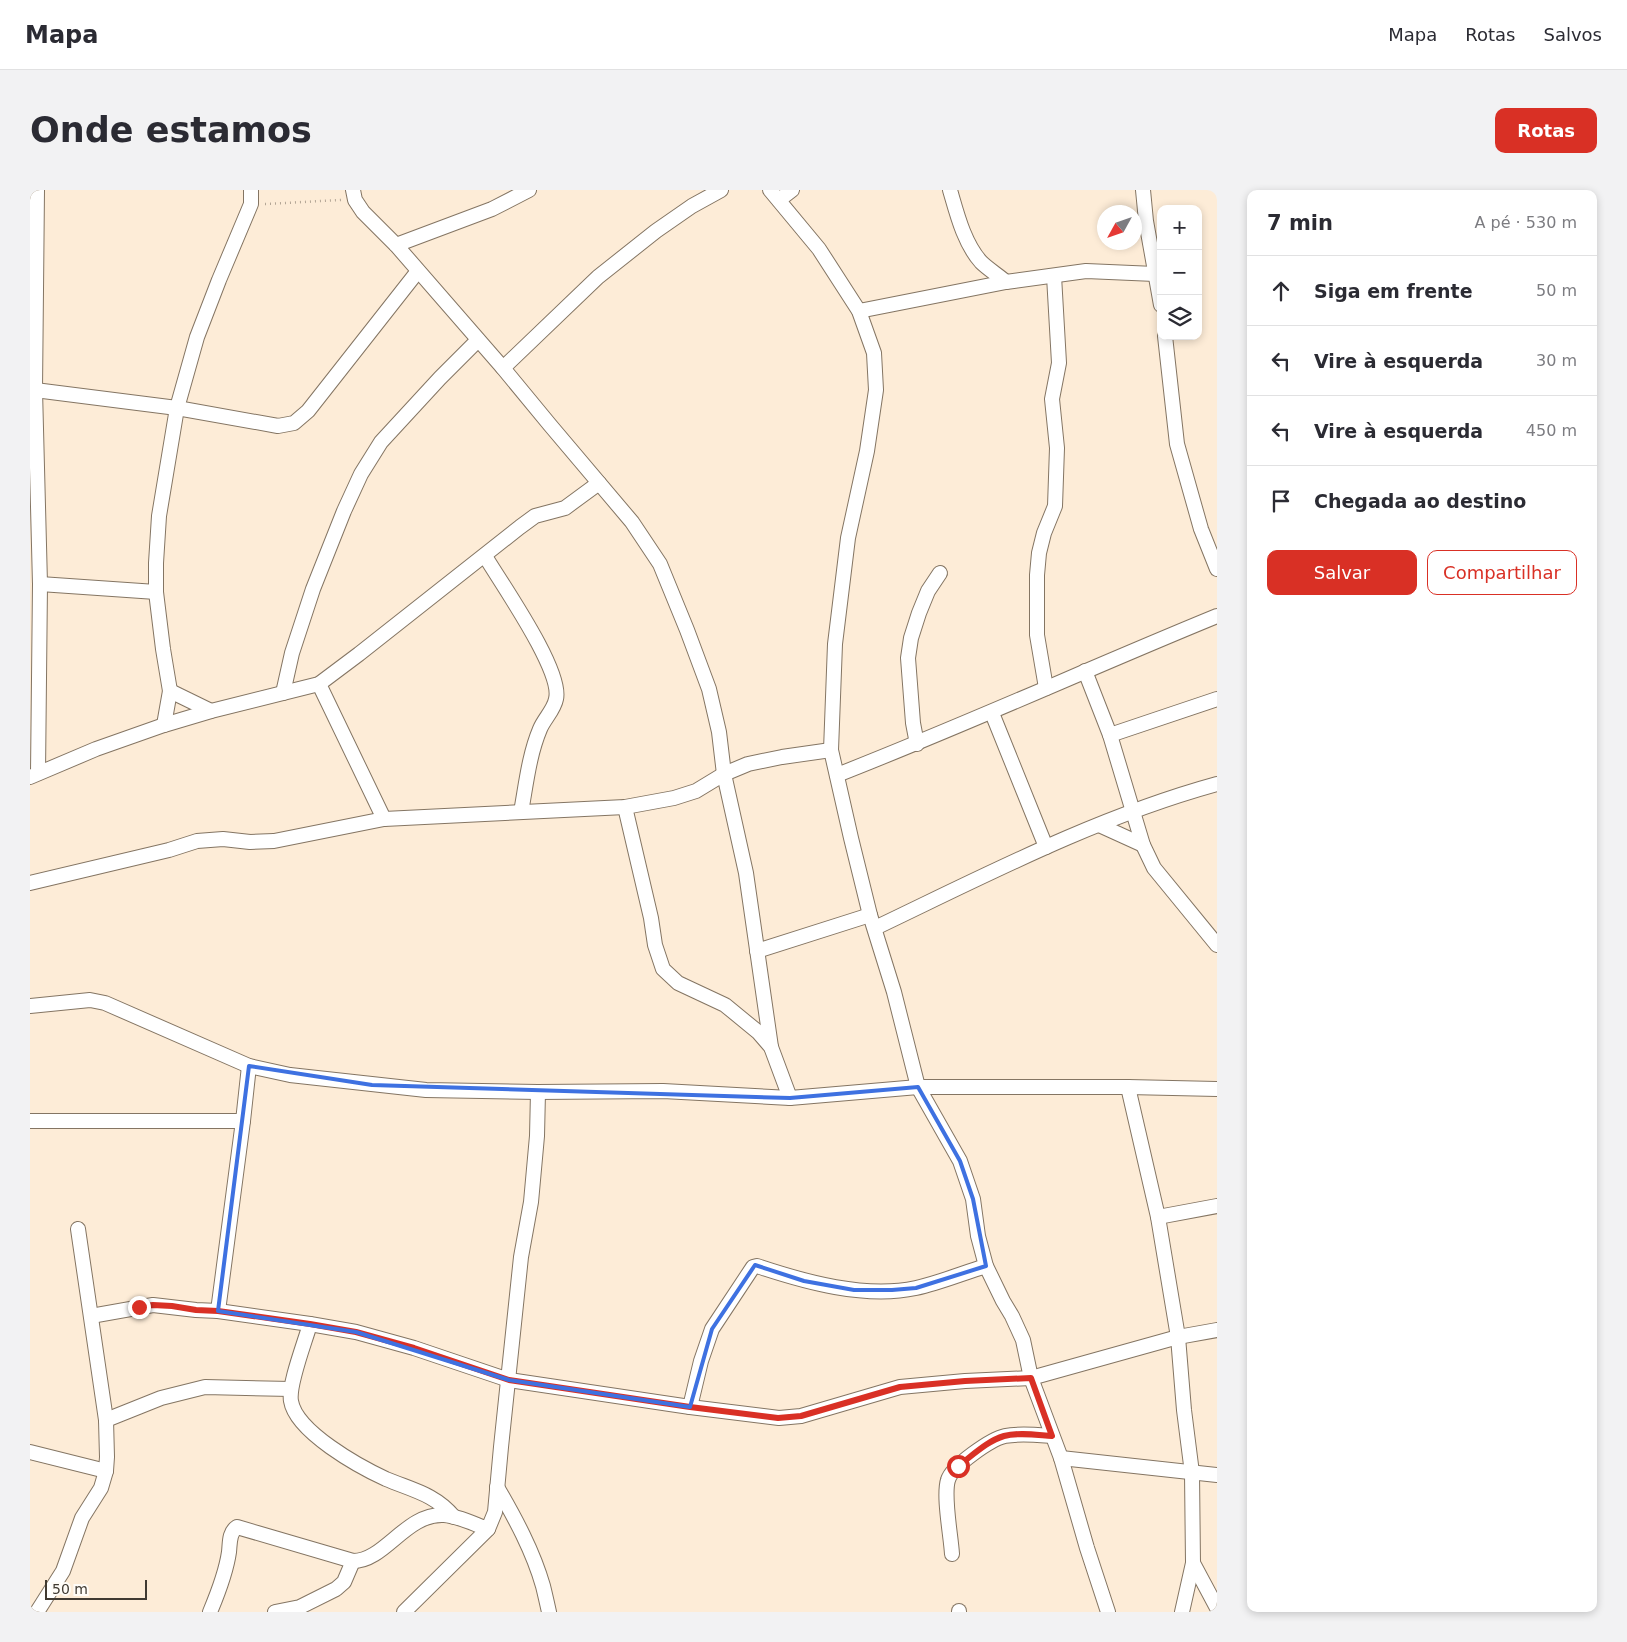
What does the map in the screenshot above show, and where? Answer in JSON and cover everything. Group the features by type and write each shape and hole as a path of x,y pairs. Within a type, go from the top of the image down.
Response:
{"street":[{"path":"37,190 34,390 40,584 34,775 96,749 164,726 211,711 319,684 520,527 536,516 565,508 599,483"},
{"path":"396,245 492,210 528,190"},
{"path":"503,368 598,277 656,231 692,206 721,190"},
{"path":"792,190 774,195 819,250 859,311 874,353 876,390 867,451 848,538 835,644 831,750 870,915 894,992 918,1087 960,1161 973,1199 978,1236 986,1266 1024,1340 1031,1378 1061,1458 1108,1612"},
{"path":"950,190 961,226 981,261 1006,282"},
{"path":"1143,190 1146,221 1159,295"},
{"path":"354,195 363,212 396,245 503,368 632,522 660,564 709,689 719,732 724,774 746,873 771,1047 790,1098"},
{"path":"164,726 170,691 162,650 156,592 159,516 177,408 197,337 251,197"},
{"path":"973,288 981,261"},
{"path":"34,390 177,408 278,426 294,423 308,411 418,271"},
{"path":"859,311 1006,282 1086,271 1155,274"},
{"path":"1046,688 1037,635 1037,575 1039,553 1044,533 1055,506 1057,448 1052,398 1059,363 1054,276"},
{"path":"283,692 292,653 313,588 361,474 381,442 478,340"},
{"path":"1166,340 1177,444 1201,529 1217,569"},
{"path":"485,556 545,654 555,681 557,698 540,728 533,752 521,812"},
{"path":"917,744 913,723 908,658 911,638 928,590 940,573"},
{"path":"40,584 156,592"},
{"path":"837,775 992,713 1085,671 1217,616"},
{"path":"1085,671 1110,735 1143,845 1154,868 1217,945"},
{"path":"319,684 384,819"},
{"path":"170,691 211,711"},
{"path":"1110,735 1217,699"},
{"path":"992,713 1046,847"},
{"path":"30,883 169,850 197,841 224,839 250,842 274,841 384,819 577,810 625,806 674,798 696,791 724,774 748,764 831,750"},
{"path":"875,928 1046,847 1132,811 1217,784"},
{"path":"625,806 651,918 655,945 663,969 678,983 725,1005 758,1032 771,1047"},
{"path":"1099,825 1143,845"},
{"path":"757,951 870,915"},
{"path":"30,1006 90,1000 106,1002 249,1066 290,1075 426,1090 538,1092 663,1091 790,1098 918,1087 1217,1089"},
{"path":"218,1311 244,1121 249,1066"},
{"path":"1128,1087 1158,1217 1178,1337 1184,1410 1192,1473 1193,1563 1182,1612"},
{"path":"404,1612 488,1529 495,1512 522,1257 531,1202 537,1136 538,1092"},
{"path":"30,1121 244,1121"},
{"path":"1158,1217 1217,1206"},
{"path":"37,1612 63,1571 82,1518 101,1488 106,1471 106,1420 78,1229"},
{"path":"690,1407 700,1361 712,1329 753,1267 757,1266 804,1281 854,1290 892,1290 916,1288 986,1266"},
{"path":"90,1316 153,1305 218,1311 310,1324 356,1332 414,1348 509,1380 769,1417 801,1416 900,1387 965,1381 1031,1378 1178,1337 1217,1330"},
{"path":"310,1324 291,1389 291,1401 309,1431 370,1471 439,1501 454,1517"},
{"path":"106,1420 161,1398 205,1387 291,1389"},
{"path":"952,1554 947,1501 948,1480 958,1466 990,1443 1004,1436 1025,1434 1052,1436"},
{"path":"30,1452 106,1471"},
{"path":"1061,1458 1217,1475"},
{"path":"497,1487 516,1518 543,1586 548,1607 535,1612"},
{"path":"210,1612 224,1574 231,1534 237,1526 353,1561 369,1558 414,1523 438,1516 454,1517 488,1529"},
{"path":"275,1612 300,1607 336,1589 344,1582 353,1561"},
{"path":"1193,1563 1217,1608"}],"path":[{"path":"251,197 354,195"}],"highlighted area":[{"path":"249,1066 372,1085 790,1098 918,1087 960,1161 973,1199 986,1266 916,1288 854,1290 804,1281 755,1265 712,1329 690,1407 509,1380 356,1332 218,1311"}],"route":[{"path":"139,1307 153,1305 172,1306 310,1324 356,1332 414,1348 509,1380 778,1418 801,1416 900,1387 965,1381 1031,1378 1052,1436 1025,1434 1004,1436 990,1443 958,1466"}]}
